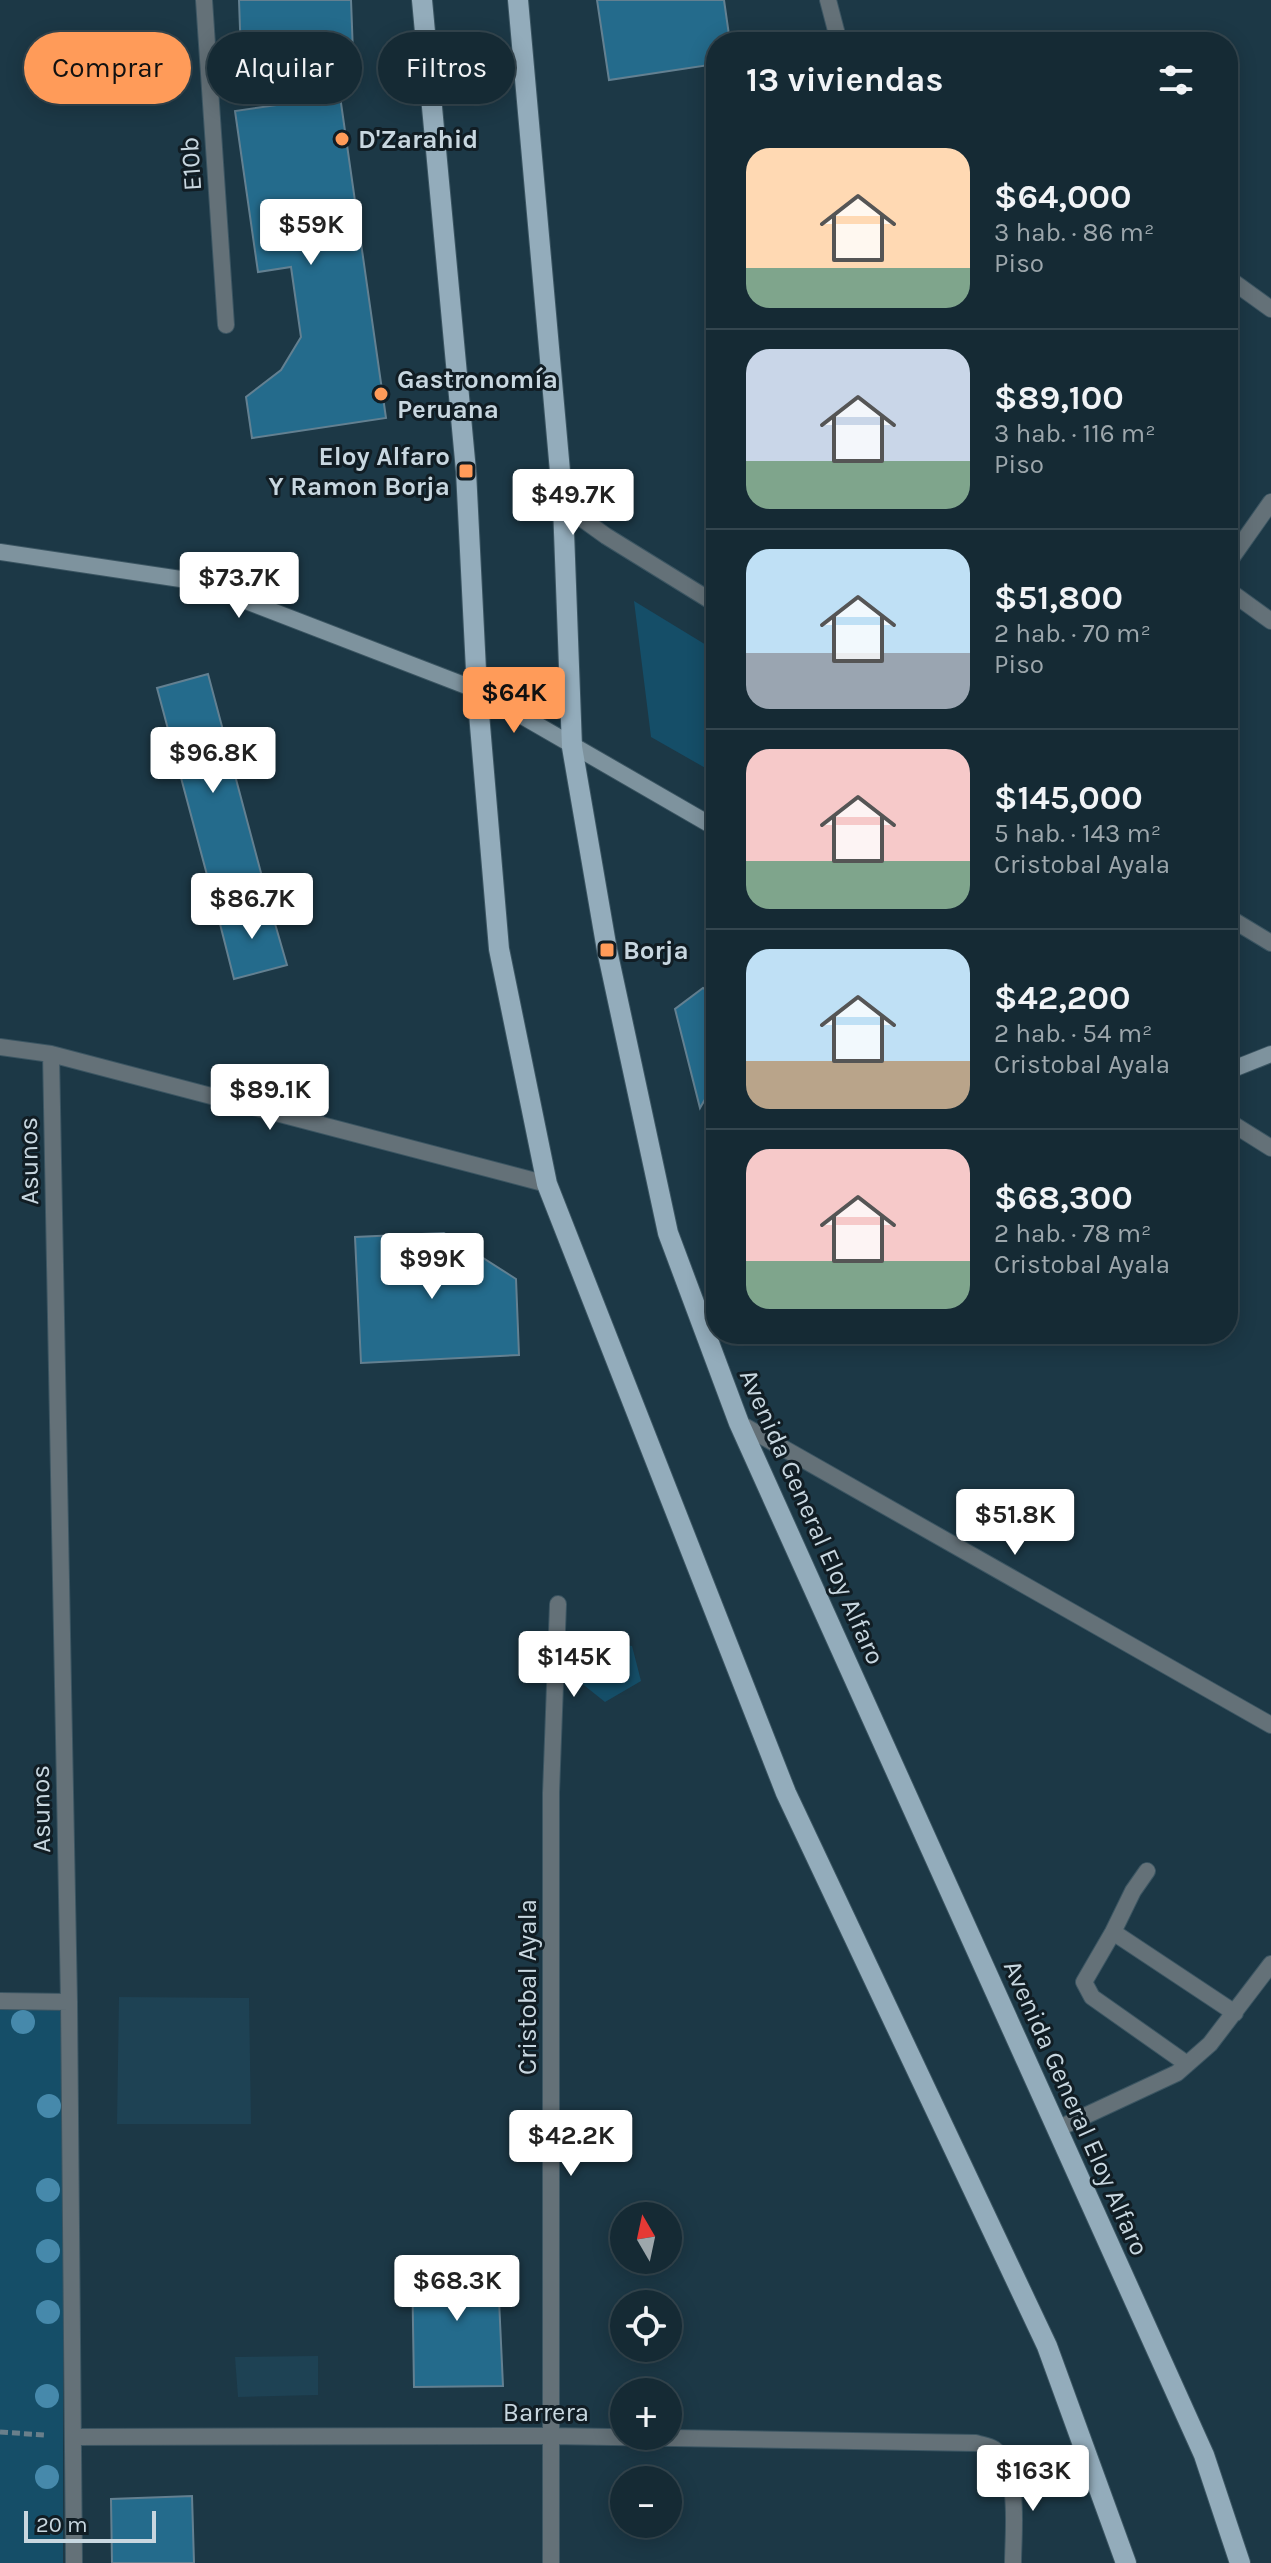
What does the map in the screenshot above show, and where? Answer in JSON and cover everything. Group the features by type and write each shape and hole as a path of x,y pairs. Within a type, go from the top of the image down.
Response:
{"main road":[{"path":"422,0 466,471 477,690 499,949 547,1184 786,1793 1047,2346 1126,2563"},
{"name":"Avenida General Eloy Alfaro","path":"518,0 563,505 572,747 607,950 668,1233 706,1335"},
{"name":"Avenida General Eloy Alfaro","path":"709,1344 739,1423 1204,2455 1240,2563"}],"street":[{"name":"E10b","path":"204,0 226,325"},
{"path":"828,0 836,32"},
{"path":"1238,285 1271,309"},
{"path":"1238,549 1271,502"},
{"path":"563,505 606,536 706,598"},
{"path":"0,552 194,581 477,690 706,822"},
{"path":"1238,597 1271,621"},
{"path":"1238,923 1271,943"},
{"path":"0,1047 51,1054 547,1184"},
{"name":"Asunos","path":"51,1054 69,2002 74,2563"},
{"path":"1238,1067 1271,1054"},
{"path":"1238,1127 1271,1148"},
{"path":"739,1423 1271,1725"},
{"name":"Cristobal Ayala","path":"551,2563 551,1793 558,1604"},
{"path":"1147,1871 1084,1982 1092,1997 1187,2064"},
{"path":"1113,1932 1235,2013"},
{"path":"1057,2129 1177,2073 1210,2044 1271,1964"},
{"path":"0,2001 69,2002"},
{"name":"Barrera","path":"73,2437 551,2436 976,2443 992,2447 1008,2469 1012,2486 1013,2563"}],"path":[{"path":"0,2432 73,2437"}],"shaded area":[{"path":"634,601 706,645 706,768 651,737"},
{"path":"584,1639 632,1646 641,1681 605,1702 575,1678"},
{"path":"119,1997 249,1998 251,2124 117,2124"},
{"path":"0,2010 63,2010 63,2563 0,2563"},
{"path":"318,2356 318,2395 238,2397 235,2357"}],"building":[{"path":"239,0 351,0 352,32 240,32"},
{"path":"597,0 724,0 729,32 706,32 706,65 609,80"},
{"path":"284,104 341,104 386,418 252,438 246,397 281,370 301,337 291,267 258,272 235,111"},
{"path":"208,674 269,903 218,916 157,688"},
{"path":"269,903 287,965 234,979 218,916"},
{"path":"703,988 706,990 706,1098 700,1108 675,1009"},
{"path":"444,1233 516,1279 519,1355 361,1363 355,1237"},
{"path":"497,2257 503,2386 414,2387 412,2261"},
{"path":"192,2496 194,2563 112,2563 111,2499"}],"place":[{"name":"D'Zarahid","path":"342,139"},
{"name":"Gastronomía Peruana","path":"381,394"},
{"name":"Eloy Alfaro Y Ramon Borja","path":"466,471"},
{"name":"Borja","path":"607,950"}]}
